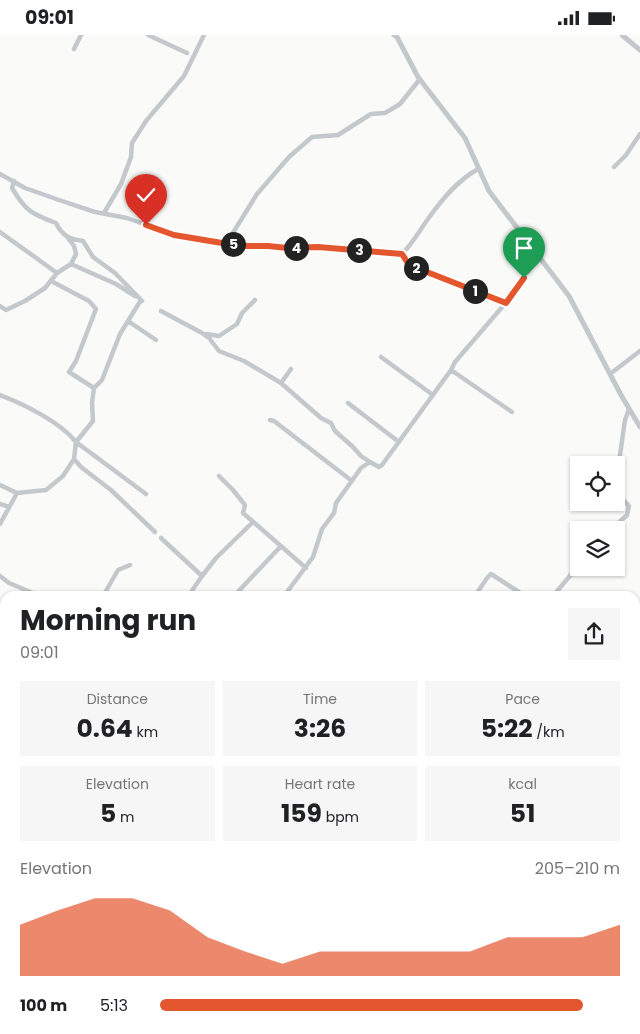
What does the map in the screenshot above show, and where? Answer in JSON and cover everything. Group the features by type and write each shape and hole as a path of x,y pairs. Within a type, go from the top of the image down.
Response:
{"street":[{"path":"74,49 81,35"},
{"path":"148,35 187,53"},
{"path":"104,213 121,183 131,157 132,143 146,121 184,76 204,35"},
{"path":"394,35 420,79 464,138 488,191 569,296 640,427"},
{"path":"622,35 640,50"},
{"path":"229,243 231,236 257,194 289,157 306,142 312,137 338,135 371,115 385,113 400,104 420,79"},
{"path":"614,167 626,155 640,134"},
{"path":"402,254 450,191 478,169"},
{"path":"0,174 25,188 59,200 95,212 127,218 174,235 240,246 318,247 402,254"},
{"path":"0,306 6,310 45,288 57,273 71,264 76,254 74,246 59,230 56,223 39,217 22,205 12,188 14,181"},
{"path":"0,232 57,273"},
{"path":"68,238 83,241 93,257 115,273 142,301"},
{"path":"402,254 409,265 506,303"},
{"path":"161,311 202,333 209,338 219,351 244,361 281,383 315,413 331,423 335,431 370,462 379,467 452,370 464,350 506,303 539,256"},
{"path":"71,264 116,284 142,301"},
{"path":"51,281 89,301 96,309 76,361 69,371 76,378 94,388"},
{"path":"202,333 220,336 237,324 242,313 255,300"},
{"path":"0,485 18,493 46,490 63,475 74,459 76,442 93,421 92,403 94,388 102,379 120,334 142,301"},
{"path":"128,321 156,340"},
{"path":"610,374 640,351"},
{"path":"381,357 433,395"},
{"path":"281,383 291,369"},
{"path":"452,370 512,412"},
{"path":"0,395 68,432 76,442 146,494"},
{"path":"348,403 398,442"},
{"path":"620,456 625,420 629,409"},
{"path":"270,420 274,421 352,481"},
{"path":"74,459 81,467 111,490 155,533"},
{"path":"288,591 313,557 322,529 334,513 336,503 361,468 370,462"},
{"path":"219,476 245,505 244,513 306,568"},
{"path":"0,525 18,493"},
{"path":"621,521 627,515 630,506 625,501"},
{"path":"0,503 9,507"},
{"path":"192,591 216,558 253,521"},
{"path":"161,538 202,576"},
{"path":"239,591 280,545"},
{"path":"106,591 118,570 130,565"},
{"path":"478,591 491,574 517,591"},
{"path":"0,576 9,583 28,591"},
{"path":"557,591 570,576"}],"route":[{"path":"146,225 174,235 240,246 318,247 402,254 409,265 506,303 524,278"}]}
